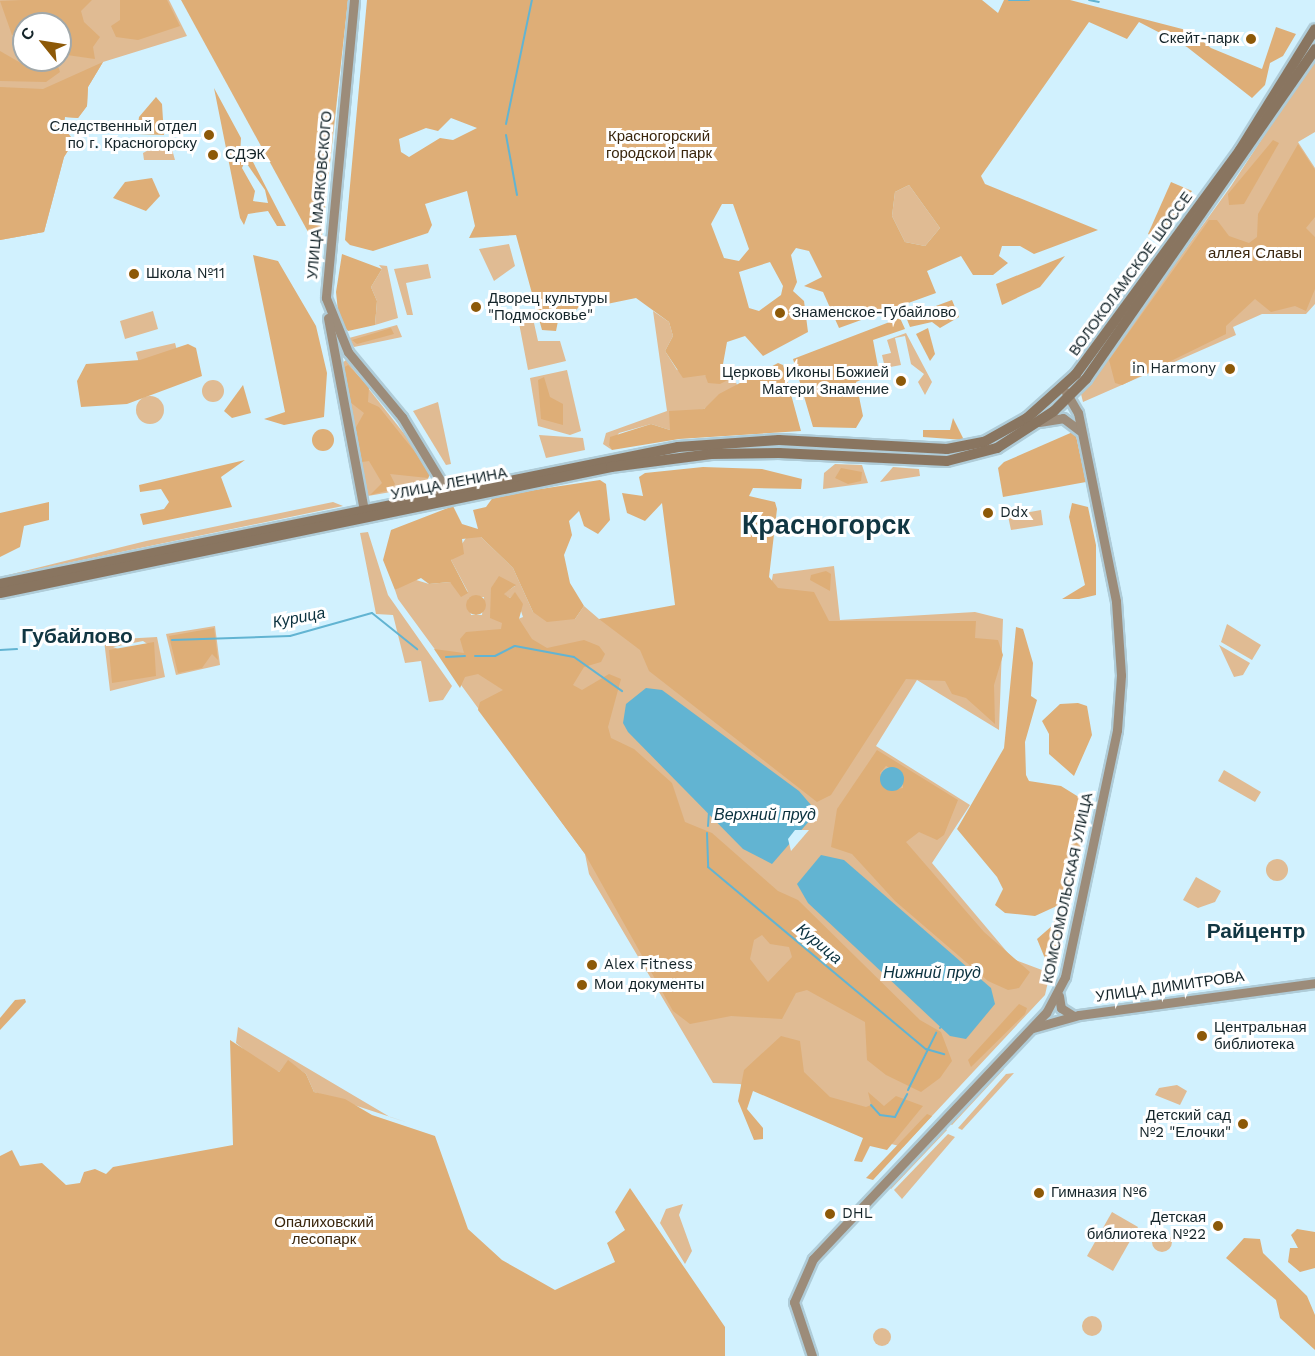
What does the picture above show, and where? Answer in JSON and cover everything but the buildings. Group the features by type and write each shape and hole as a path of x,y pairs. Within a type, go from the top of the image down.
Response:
{"main road":[{"name":"ВОЛОКОЛАМСКОЕ ШОССЕ","path":"907,447 958,449 984,442 1067,393 1214,187 1313,35"},
{"name":"ВОЛОКОЛАМСКОЕ ШОССЕ","path":"910,460 971,458 1037,423 1067,393 1228,181 1315,49"},
{"name":"УЛИЦА ЛЕНИНА","path":"0,584 710,443 812,441 907,447"},
{"name":"УЛИЦА ЛЕНИНА","path":"451,494 711,454 910,460"},
{"name":"УЛИЦА ЛЕНИНА","path":"0,593 364,512"}],"street":[{"name":"УЛИЦА МАЯКОВСКОГО","path":"354,0 326,298 353,358 402,417 451,494"},
{"path":"326,298 335,365 364,512"},
{"path":"335,365 340,358 353,358"},
{"name":"КОМСОМОЛЬСКАЯ УЛИЦА","path":"812,1356 795,1308 799,1283 816,1255 1031,1029 1059,996 1117,730 1121,684 1119,619 1078,413 1067,393"},
{"path":"1037,423 1063,418 1082,433"},
{"name":"УЛИЦА ДИМИТРОВА","path":"1031,1029 1074,1016 1315,983"},
{"path":"1059,996 1061,1008 1074,1016"}],"green space":[{"path":"0,0 169,0 187,36 103,62 88,87 87,106 78,118 65,117 63,127 74,141 64,157 44,232 0,240"},
{"path":"92,0 81,11 84,22 100,37 93,47 95,59 72,56 72,12 12,12 12,35 0,1"},
{"path":"120,0 167,0 180,26 138,40 116,37 111,26 120,20"},
{"path":"181,0 348,0 321,245 313,241"},
{"name":"Красногорский городской парк","path":"367,0 982,0 998,13 1004,0 1070,0 1190,31 1211,48 1262,69 1276,27 1296,34 1283,56 1270,63 1265,85 1252,98 1187,47 1139,22 1127,39 1089,22 981,176 985,184 1098,230 1034,254 1020,246 1002,246 999,256 1008,263 993,275 973,275 961,256 927,271 936,293 839,328 823,292 804,286 822,277 809,251 796,248 791,255 797,282 793,291 804,301 808,332 763,356 745,336 727,342 723,364 734,377 720,384 708,383 705,375 683,378 665,351 673,336 669,322 636,298 602,305 586,300 576,310 560,311 556,331 542,330 516,235 469,238 475,226 467,191 425,204 432,225 428,233 373,251 350,245 345,240","holes":["451,118 477,128 453,140 440,138 409,157 401,152 399,139 426,128 438,131","909,185 940,228 925,246 905,242 892,216 895,192","722,204 733,204 749,249 739,261 724,258 711,224","770,262 783,286 781,295 759,311 749,308 739,272"]},
{"path":"0,51 12,58 12,72 60,72 46,82 0,81"},
{"name":"аллея Славы","path":"1315,58 1315,132 1298,142 1315,168 1315,304 1306,314 1262,314 1233,327 1236,335 1083,402 1081,394 1231,186"},
{"path":"103,62 88,87 87,106 78,118 65,117 63,127 74,141 64,157 44,232 0,240 0,87 43,89"},
{"path":"214,88 241,138 240,155 253,162 286,226 277,226 268,211 248,214 244,225 240,218","holes":["245,161 265,190 268,203 253,201 255,191 242,168"]},
{"path":"156,97 162,104 164,135 137,134 139,117"},
{"path":"169,139 175,160 144,160 143,153"},
{"path":"1273,140 1279,143 1244,204 1229,205 1228,194"},
{"name":"аллея Славы","path":"1298,144 1315,170 1315,217 1306,228 1315,237 1315,289 1306,311 1295,306 1271,312 1255,299 1226,326 1226,334 1122,385 1115,383 1109,360 1209,220 1217,220 1229,236 1249,243 1257,237 1258,214"},
{"path":"152,178 160,196 146,211 113,198 125,182"},
{"path":"1171,182 1192,191 1158,239 1148,234"},
{"path":"909,185 940,228 925,246 905,242 892,216 895,192"},
{"path":"509,244 515,266 494,281 479,249"},
{"path":"342,254 382,269 371,287 377,301 375,325 348,331 339,321 336,292"},
{"path":"253,255 278,261 316,326 327,373 324,417 284,425 264,419 285,412"},
{"path":"1065,256 1040,287 1002,305 996,284"},
{"path":"428,264 431,278 406,283 413,315 407,315 394,269"},
{"path":"379,265 387,266 398,318 375,325 377,301 371,287 382,269"},
{"path":"952,300 959,317 940,328 932,322 910,327 906,317"},
{"path":"153,311 158,329 125,339 120,321"},
{"path":"653,311 669,322 673,336 665,351 677,370 705,375 712,383 734,377 737,385 704,409 680,415 670,430 651,424 619,433 609,446 612,450 603,444 606,433 667,411"},
{"path":"532,314 538,341 560,341 566,361 528,370 518,318"},
{"path":"900,318 905,329 873,340 879,372 856,382 863,416 856,428 813,427 793,359"},
{"path":"397,325 402,337 354,347 349,338"},
{"path":"391,328 394,334 357,344 352,340"},
{"path":"928,328 935,354 930,361 916,334"},
{"path":"906,333 932,382 925,395 918,382 924,374 911,364 905,336 895,338 901,365 885,368 882,355 891,353 887,340"},
{"path":"175,343 179,358 140,367 136,352"},
{"path":"188,344 196,348 202,376 127,404 81,407 77,381 86,364 140,360"},
{"path":"346,360 432,469 425,486 368,496 341,364"},
{"path":"778,363 783,365 801,431 679,439 612,450 609,446 610,437 651,424 670,430 669,411 704,409 719,394"},
{"path":"348,365 369,387 368,402 379,407 431,472 428,478 390,474 395,484 390,490 370,495 382,483 369,461 362,462 355,429 364,413 350,402 343,368"},
{"path":"567,370 581,431 570,435 538,426 530,378"},
{"path":"544,377 550,397 563,404 563,425 541,419 538,380"},
{"path":"213,380 221,383 224,391 221,399 213,402 205,399 202,391 205,383"},
{"path":"243,385 251,413 232,418 224,411"},
{"path":"150,396 160,400 164,410 160,420 150,424 140,420 136,410 140,400"},
{"path":"438,402 451,464 446,465 413,411"},
{"path":"953,418 964,440 923,437 923,430 950,430"},
{"path":"323,429 331,432 334,440 331,448 323,451 315,448 312,440 315,432"},
{"path":"1075,431 1086,482 1003,497 998,468 1004,462"},
{"path":"539,435 583,438 585,450 546,458"},
{"path":"245,460 221,477 232,507 143,525 140,514 164,509 169,502 161,489 140,492 139,485"},
{"path":"835,464 862,465 868,483 823,489 824,473"},
{"path":"703,467 762,469 802,479 801,489 753,488 749,496 775,502 777,509 769,577 778,588 814,592 829,621 976,621 975,638 998,640 1003,655 994,685 995,724 966,698 952,694 945,681 906,679 831,795 817,802 649,671 640,650 599,619 675,605 662,503 645,521 627,513 622,493 643,496 639,477 645,473"},
{"path":"893,467 919,469 920,476 880,482"},
{"path":"841,468 862,472 861,481 848,484 835,478"},
{"path":"600,480 606,484 610,520 598,534 584,526 579,511 569,521 572,535 564,555 570,583 584,606 575,619 547,622 533,612 513,568 481,537 462,539 464,554 451,560 468,593 461,597 450,582 429,584 421,578 395,590 383,560 391,530 453,506 462,524 478,529 473,510 486,507 494,496"},
{"path":"49,502 49,520 24,526 20,547 0,557 0,513"},
{"path":"333,502 343,506 0,577 146,541"},
{"path":"1072,503 1088,507 1096,545 1096,595 1079,599 1062,599 1085,585 1069,517"},
{"path":"1041,510 1043,525 1011,530 1008,516"},
{"path":"368,532 388,595 452,686 443,700 429,702 421,661 405,663 393,615 376,614 360,533"},
{"path":"468,535 481,537 513,568 533,612 575,619 584,606 599,619 767,607 773,574 834,566 840,620 975,612 1003,619 999,730 917,680 876,746 970,805 932,863 1013,959 1050,973 1045,995 903,1147 868,1138 740,1084 713,1083 589,874 585,854 398,599 395,590 413,579 429,584 450,582 468,592 451,560","holes":["505,581 515,586 503,594 510,598 515,593 523,617 518,619 490,618","484,597 482,615 471,615 468,599"]},
{"path":"826,571 831,574 830,591 810,580 811,575"},
{"path":"499,576 516,585 504,594 510,598 515,592 523,604 519,619 532,639 547,648 584,640 599,646 605,654 601,662 584,667 573,685 582,690 609,674 621,679 608,727 611,738 634,749 672,783 685,822 712,833 778,891 798,900 920,1020 941,1032 952,1061 940,1078 921,1092 886,1075 867,1060 865,1022 807,990 796,993 782,1019 731,1016 690,1024 673,1011 585,854 478,710 480,702 503,690 478,674 465,677 460,688 434,649 464,653 460,639 466,632 501,629 502,623 490,618 491,588","holes":["762,935 770,944 789,947 792,957 768,982 750,959 754,940"]},
{"path":"476,595 483,598 486,605 483,612 476,615 469,612 466,605 469,598"},
{"path":"1227,624 1261,645 1252,660 1221,642"},
{"path":"215,626 220,665 176,675 166,634"},
{"path":"1016,627 1023,629 1033,663 1031,696 1037,700 1025,742 1026,775 1029,781 1061,786 1090,804 1068,903 1035,916 1005,913 995,905 1003,889 997,877 957,829 1004,748"},
{"path":"214,628 218,660 212,654 202,668 178,673 169,636"},
{"path":"157,637 165,677 110,691 104,640","holes":["143,641 152,647 155,663 113,647"]},
{"path":"154,642 156,676 112,683 109,650"},
{"path":"1219,645 1250,663 1243,675 1234,677"},
{"path":"1078,703 1087,706 1092,735 1074,776 1049,754 1049,734 1042,721 1060,704"},
{"path":"877,750 958,800 944,835 937,840 919,832 906,842 984,932 1030,972 1019,988 1008,990 988,981 895,901 852,854 831,847 837,809","holes":["886,766 903,775 903,788 890,790 880,773"]},
{"path":"1224,770 1261,792 1255,802 1218,781"},
{"path":"1277,859 1285,862 1288,870 1285,878 1277,881 1269,878 1266,870 1269,862"},
{"path":"1196,877 1221,891 1215,902 1198,908 1183,900"},
{"path":"1059,905 1061,935 1054,965 1046,961 1037,939 1053,925"},
{"path":"25,999 26,1002 0,1030 0,1018 15,1000"},
{"path":"1019,1004 1027,1008 1025,1014 971,1067 968,1060"},
{"path":"238,1027 389,1117 314,1092 306,1074 288,1061 279,1072 265,1067 236,1043"},
{"path":"781,1036 800,1041 804,1072 830,1097 866,1107 871,1105 868,1092 884,1106 896,1096 923,1106 887,1150 870,1146 862,1162 854,1161 863,1138 753,1091 747,1109 763,1128 763,1139 754,1140 738,1101 744,1070"},
{"name":"Опалиховский лесопарк","path":"230,1040 279,1072 288,1060 306,1074 314,1092 345,1099 372,1115 435,1136 468,1229 502,1260 555,1290 615,1262 607,1243 625,1230 615,1212 630,1188 725,1327 725,1356 0,1356 0,1156 12,1150 20,1166 42,1163 66,1185 80,1183 84,1172 95,1169 106,1174 113,1167 233,1145"},
{"path":"1004,1069 952,1125 948,1123 998,1070"},
{"path":"1014,1073 962,1130 958,1128 1006,1074"},
{"path":"1177,1085 1187,1091 1180,1105 1155,1095 1159,1088"},
{"path":"927,1114 932,1116 873,1180 866,1178"},
{"path":"943,1127 947,1130 891,1189 887,1185"},
{"path":"948,1134 955,1137 902,1199 894,1190"},
{"path":"683,1204 679,1215 692,1251 685,1264 660,1223 666,1209"},
{"path":"1112,1212 1138,1227 1113,1271 1087,1256"},
{"path":"1297,1229 1315,1232 1315,1268 1300,1272 1288,1262 1290,1248 1298,1248 1291,1235"},
{"path":"1158,1232 1166,1232 1172,1238 1172,1246 1166,1252 1158,1252 1152,1246 1152,1238"},
{"path":"1244,1238 1260,1239 1263,1253 1307,1296 1315,1315 1315,1350 1280,1318 1276,1300 1226,1258"},
{"path":"1092,1316 1099,1319 1102,1326 1099,1333 1092,1336 1085,1333 1082,1326 1085,1319"},
{"path":"882,1328 888,1331 891,1337 888,1343 882,1346 876,1343 873,1337 876,1331"}],"water":[{"name":"Верхний пруд","path":"646,688 662,690 799,791 817,812 772,864 743,849 628,732 623,723 626,704"},
{"path":"892,767 901,770 904,779 901,788 892,791 883,788 880,779 883,770"},
{"name":"Нижний пруд","path":"821,855 844,860 991,988 995,1004 966,1039 950,1036 808,903 797,884"}],"pier":[{"path":"795,830 809,830 791,851 788,839"}],"waterway":[{"path":"506,124 532,0"},
{"path":"1009,0 1029,0"},
{"path":"1089,0 1099,2"},
{"path":"506,135 517,195"},
{"name":"Курица","path":"172,640 290,636 372,613 417,649"},
{"name":"Курица","path":"475,656 495,656 515,646 574,657 622,691"},
{"name":"Курица","path":"0,650 17,649"},
{"name":"Курица","path":"446,657 465,656"},
{"name":"Курица","path":"708,826 709,811"},
{"name":"Курица","path":"707,833 708,867 926,1049 944,1054"},
{"path":"908,1090 936,1033"},
{"path":"871,1105 880,1115 895,1117 907,1094"}],"place":[{"name":"Скейт-парк","path":"1251,39"},
{"name":"Следственный отдел по г. Красногорску","path":"209,135"},
{"name":"СДЭК","path":"213,155"},
{"name":"Школа №11","path":"134,274"},
{"name":"Дворец культуры \"Подмосковье\"","path":"476,307"},
{"name":"Знаменское-Губайлово","path":"780,313"},
{"name":"in Harmony","path":"1230,369"},
{"name":"Церковь Иконы Божией Матери Знамение","path":"901,381"},
{"name":"Ddx","path":"988,513"},
{"name":"Alex Fitness","path":"592,965"},
{"name":"Мои документы","path":"582,985"},
{"name":"Центральная библиотека","path":"1202,1036"},
{"name":"Детский сад №2 \"Елочки\"","path":"1243,1124"},
{"name":"Гимназия №6","path":"1039,1193"},
{"name":"DHL","path":"830,1214"},
{"name":"Детская библиотека №22","path":"1218,1226"}],"district":[{"name":"Красногорск","path":"826,526"},
{"name":"Губайлово","path":"77,636"},
{"name":"Райцентр","path":"1256,931"}]}
